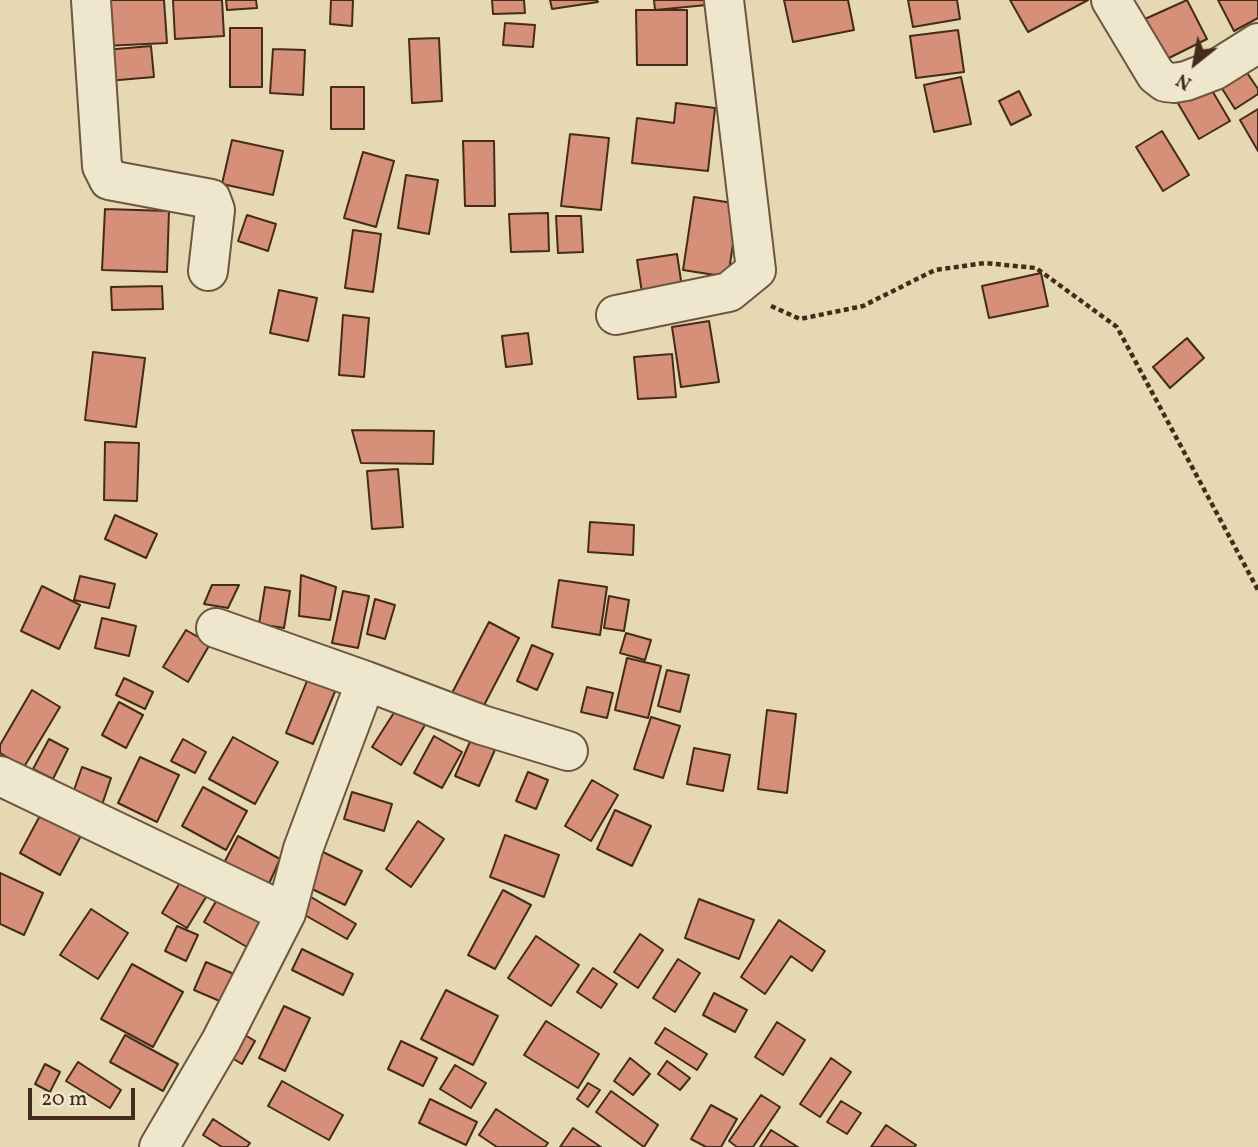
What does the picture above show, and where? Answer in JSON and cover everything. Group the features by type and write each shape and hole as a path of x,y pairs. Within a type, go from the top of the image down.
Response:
{"street":[{"path":"91,0 102,166 109,180 211,199 215,210 208,271"},
{"path":"616,315 729,292 756,270 724,0"},
{"path":"1111,0 1156,75 1165,82 1186,81 1215,70 1258,43"},
{"path":"216,628 482,725 568,751"},
{"path":"159,1147 221,1041 286,913 303,849 366,681"},
{"path":"0,776 286,913"}],"path":[{"path":"756,270 755,299 800,319 863,306 935,271 985,263 1036,268 1117,327 1258,590"}],"building":[{"path":"101,0 164,0 167,43 104,46"},
{"path":"173,0 222,0 224,36 175,39"},
{"path":"226,0 256,0 257,8 227,10"},
{"path":"331,0 353,0 352,26 330,24"},
{"path":"492,0 524,0 525,13 493,14"},
{"path":"550,0 597,0 598,2 552,9"},
{"path":"654,0 716,0 717,4 655,10"},
{"path":"784,0 848,0 854,30 793,42"},
{"path":"908,0 957,0 960,19 913,27"},
{"path":"1010,0 1088,0 1028,32"},
{"path":"1187,0 1207,39 1165,60 1145,19"},
{"path":"1218,0 1258,0 1258,18 1234,31"},
{"path":"636,10 687,10 687,65 637,65"},
{"path":"505,23 535,25 533,47 503,45"},
{"path":"230,28 262,28 262,87 230,87"},
{"path":"958,30 964,72 916,78 910,36"},
{"path":"439,38 442,101 412,103 409,39"},
{"path":"151,46 154,77 107,81 104,50"},
{"path":"273,49 305,50 303,95 270,93"},
{"path":"1239,61 1258,89 1258,94 1235,109 1214,76"},
{"path":"961,77 971,124 934,132 924,85"},
{"path":"1207,82 1230,121 1199,139 1176,100"},
{"path":"331,87 364,87 364,129 331,129"},
{"path":"1019,91 1031,115 1011,125 999,101"},
{"path":"676,103 715,108 708,171 632,163 637,118 674,123"},
{"path":"1258,109 1258,151 1240,120"},
{"path":"1162,131 1189,175 1163,191 1136,147"},
{"path":"570,134 609,138 601,210 561,206"},
{"path":"232,140 283,151 273,195 222,184"},
{"path":"463,141 494,141 495,206 465,206"},
{"path":"363,152 394,161 376,227 344,218"},
{"path":"406,175 438,180 429,234 398,228"},
{"path":"694,197 739,204 728,277 683,270"},
{"path":"105,209 169,211 167,272 102,270"},
{"path":"548,213 549,251 511,252 509,214"},
{"path":"247,215 276,224 268,251 238,241"},
{"path":"556,216 581,216 583,252 558,253"},
{"path":"353,230 381,234 373,292 345,288"},
{"path":"677,254 683,294 643,299 637,260"},
{"path":"1041,273 1048,306 989,318 982,286"},
{"path":"162,286 163,309 112,310 111,287"},
{"path":"279,290 317,298 308,341 270,333"},
{"path":"343,315 369,318 364,377 339,375"},
{"path":"709,321 719,382 681,387 672,327"},
{"path":"528,333 532,364 506,367 502,336"},
{"path":"1187,338 1204,358 1170,388 1153,367"},
{"path":"93,352 145,358 136,427 85,420"},
{"path":"672,354 676,397 638,399 634,357"},
{"path":"352,430 434,431 433,464 361,463"},
{"path":"105,442 139,443 137,501 104,500"},
{"path":"398,469 403,527 372,529 367,471"},
{"path":"115,515 157,534 146,558 105,539"},
{"path":"590,522 634,525 633,555 588,552"},
{"path":"301,575 336,587 330,620 299,616"},
{"path":"80,576 115,584 109,608 74,600"},
{"path":"559,580 607,587 600,635 552,627"},
{"path":"212,585 239,585 228,608 204,604"},
{"path":"42,586 80,605 59,649 21,631"},
{"path":"265,587 290,591 284,628 259,624"},
{"path":"343,591 369,596 358,648 332,643"},
{"path":"609,596 629,600 624,631 604,628"},
{"path":"375,599 395,605 385,639 367,634"},
{"path":"102,618 136,626 129,656 95,648"},
{"path":"489,622 519,638 481,711 451,695"},
{"path":"186,630 210,644 188,682 163,667"},
{"path":"626,633 651,640 645,660 620,653"},
{"path":"532,645 553,654 537,690 517,681"},
{"path":"627,658 661,666 648,718 615,710"},
{"path":"667,670 689,675 680,712 658,706"},
{"path":"311,671 339,682 313,744 286,733"},
{"path":"124,678 153,692 145,709 116,695"},
{"path":"587,687 613,693 607,718 581,712"},
{"path":"32,690 60,707 24,767 0,753 0,745"},
{"path":"119,702 143,715 126,748 102,735"},
{"path":"397,708 425,725 401,765 372,747"},
{"path":"767,710 796,714 787,793 758,789"},
{"path":"651,717 680,726 663,778 634,769"},
{"path":"473,735 497,745 479,786 455,776"},
{"path":"434,736 462,752 442,788 414,773"},
{"path":"233,737 278,762 255,804 209,779"},
{"path":"49,739 68,749 53,779 33,769"},
{"path":"183,739 206,752 195,773 171,761"},
{"path":"694,748 730,755 723,791 687,784"},
{"path":"140,757 179,775 157,822 118,803"},
{"path":"82,767 111,778 102,805 73,793"},
{"path":"528,772 548,780 536,809 516,801"},
{"path":"592,780 618,795 591,841 565,826"},
{"path":"203,787 247,811 226,850 182,826"},
{"path":"352,792 392,804 384,831 344,819"},
{"path":"43,810 83,832 60,875 20,853"},
{"path":"615,810 651,826 632,866 597,849"},
{"path":"418,821 444,839 411,887 386,869"},
{"path":"505,835 559,855 544,897 490,877"},
{"path":"238,836 280,859 268,886 224,863"},
{"path":"323,852 362,871 345,905 306,886"},
{"path":"0,873 43,893 24,935 0,924"},
{"path":"185,874 211,889 187,928 162,913"},
{"path":"503,890 531,905 495,969 468,955"},
{"path":"222,891 265,916 247,947 204,922"},
{"path":"306,894 356,924 347,939 296,910"},
{"path":"699,899 754,920 739,959 685,938"},
{"path":"91,909 128,933 98,979 60,955"},
{"path":"779,920 825,951 812,971 791,956 765,994 741,977"},
{"path":"177,926 198,935 186,961 165,951"},
{"path":"640,934 663,950 638,988 614,972"},
{"path":"536,936 579,965 551,1006 508,978"},
{"path":"302,949 353,974 343,995 292,970"},
{"path":"678,959 700,973 675,1012 653,998"},
{"path":"206,962 248,980 236,1008 194,990"},
{"path":"132,964 183,992 153,1047 101,1019"},
{"path":"593,968 617,984 601,1008 577,992"},
{"path":"446,990 498,1016 473,1065 421,1039"},
{"path":"714,993 747,1010 735,1032 703,1015"},
{"path":"284,1006 310,1018 285,1071 259,1058"},
{"path":"546,1021 599,1054 578,1088 524,1055"},
{"path":"777,1022 805,1040 783,1075 755,1057"},
{"path":"665,1028 707,1054 697,1070 655,1043"},
{"path":"235,1029 255,1041 242,1064 222,1052"},
{"path":"125,1035 178,1064 163,1091 110,1062"},
{"path":"401,1041 437,1058 423,1086 388,1069"},
{"path":"630,1058 650,1074 633,1095 614,1081"},
{"path":"831,1058 851,1072 820,1117 800,1104"},
{"path":"667,1061 690,1078 680,1090 658,1074"},
{"path":"78,1062 121,1090 110,1108 66,1081"},
{"path":"45,1064 60,1072 50,1092 35,1084"},
{"path":"455,1065 486,1083 471,1108 440,1089"},
{"path":"282,1081 343,1115 329,1140 268,1106"},
{"path":"588,1083 600,1090 588,1107 577,1099"},
{"path":"611,1091 658,1125 644,1147 596,1112"},
{"path":"761,1095 780,1107 753,1147 737,1147 729,1141"},
{"path":"430,1099 477,1122 466,1145 419,1123"},
{"path":"841,1101 861,1113 847,1134 827,1122"},
{"path":"711,1105 737,1119 721,1147 706,1147 691,1139"},
{"path":"496,1109 548,1143 545,1147 497,1147 479,1135"},
{"path":"213,1119 250,1143 247,1147 222,1147 203,1135"},
{"path":"886,1125 916,1145 871,1147"},
{"path":"573,1128 601,1147 560,1147"},
{"path":"771,1130 798,1147 760,1147"}]}
